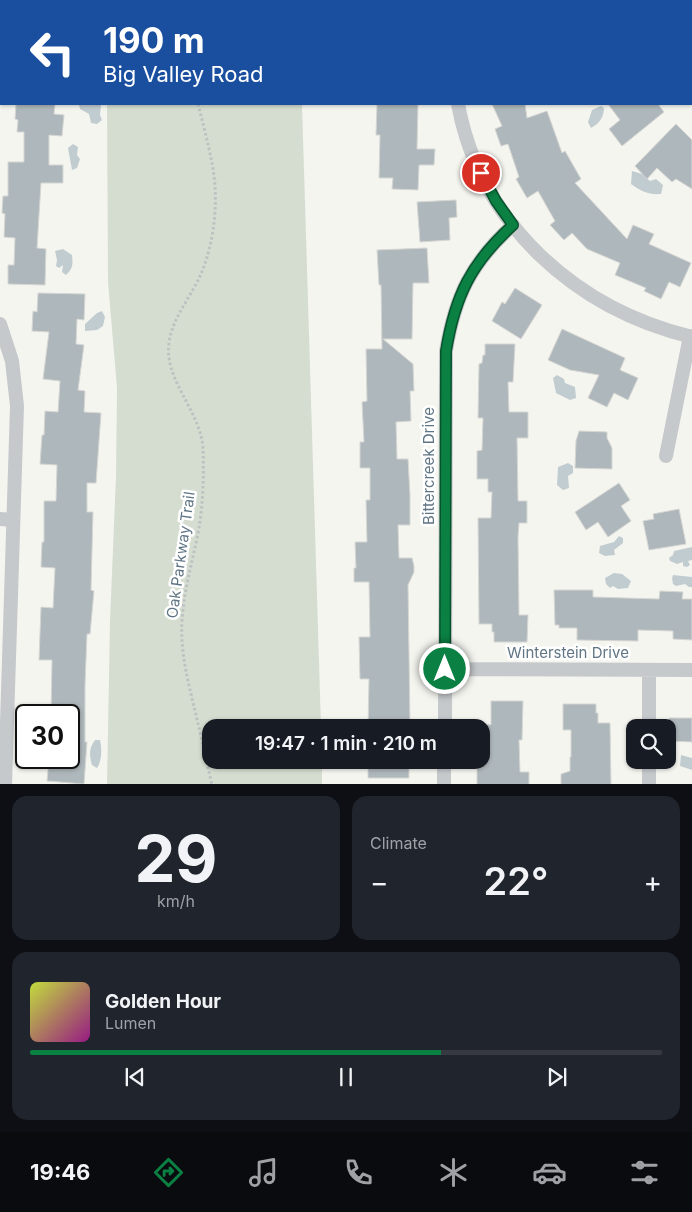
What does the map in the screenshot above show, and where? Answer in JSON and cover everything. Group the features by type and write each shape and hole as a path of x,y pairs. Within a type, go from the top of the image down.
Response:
{"street":[{"path":"458,105 468,144 496,201 513,225 553,268 578,288 632,318 662,329 691,336 666,456"},
{"name":"Bittercreek Drive","path":"444,719 448,343 457,302 467,280 485,254 513,225"},
{"path":"0,324 12,361 17,406 7,519 4,721 6,784"},
{"name":"Winterstein Drive","path":"445,669 692,670"},
{"path":"649,670 649,719"},
{"path":"444,769 444,784"},
{"path":"649,769 649,784"}],"path":[{"name":"Oak Parkway Trail","path":"198,105 213,164 215,189 212,237 200,276 172,330 169,354 176,379 199,425 203,447 199,527 184,601 182,641 189,687 212,784"}],"shaded area":[{"path":"79,105 101,105 100,115 102,120 97,124 91,123 89,114 80,109"},
{"path":"107,105 302,105 321,719 202,719 202,769 322,769 322,784 107,784 117,388 108,282"},
{"path":"601,106 604,108 602,117 591,128 588,122 592,110"},
{"path":"73,144 78,147 77,155 80,159 77,168 72,170 68,148"},
{"path":"632,171 642,174 650,181 656,179 663,185 661,194 645,192 631,184"},
{"path":"63,249 72,255 72,266 66,275 62,272 63,265 59,268 56,266 55,251"},
{"path":"102,311 105,317 103,326 97,330 85,331 85,324"},
{"path":"557,375 564,379 565,383 575,387 576,398 570,400 556,393 553,378"},
{"path":"568,463 573,466 573,473 568,476 569,488 563,490 557,485 558,467"},
{"path":"619,536 623,538 623,543 614,550 615,555 605,556 599,553 600,546 614,542"},
{"path":"692,547 692,560 688,561 690,565 687,567 683,566 683,562 677,564 670,561 669,558 673,555 674,551"},
{"path":"614,573 622,574 631,581 628,588 618,589 613,586 610,588 606,584 605,578"},
{"path":"673,575 692,577 692,587 685,584 676,586 673,584"},
{"path":"95,740 100,740 101,747 101,758 97,768 92,765 90,755"},
{"path":"681,755 692,758 692,770 680,766"}],"building":[{"path":"16,105 55,105 54,114 64,115 62,136 49,135 49,165 63,165 63,183 41,183 37,248 46,249 45,285 8,284 8,265 14,265 15,238 4,237 5,214 2,213 3,196 8,196 8,162 24,162 24,132 17,132 18,120 15,119"},
{"path":"377,105 418,105 417,149 435,149 434,165 419,165 418,190 392,189 393,178 379,178 380,135 376,135"},
{"path":"492,105 525,105 527,118 547,111 562,153 565,151 581,179 575,183 627,239 633,225 654,234 649,244 691,263 680,287 669,282 661,299 644,291 646,288 615,275 620,263 587,249 572,233 564,240 550,225 555,221 538,191 527,198 516,179 519,177 508,144 501,146 495,129 502,126"},
{"path":"609,105 659,105 664,112 622,146 609,129 620,120"},
{"path":"676,124 692,140 692,189 676,179 672,182 657,168 647,179 635,166"},
{"path":"456,200 457,217 449,218 450,240 420,242 417,202"},
{"path":"427,248 429,283 413,283 412,339 383,339 413,364 414,391 410,391 411,421 396,422 397,459 408,459 410,495 410,525 398,525 399,558 412,558 414,566 414,572 408,585 410,719 368,719 369,679 360,679 359,637 370,637 369,582 354,582 354,568 356,568 355,542 367,542 366,500 370,500 370,468 360,468 360,442 364,442 362,402 367,401 366,349 382,349 381,285 379,285 377,250"},
{"path":"515,288 542,305 521,339 492,321 502,302 505,304"},
{"path":"38,293 85,294 84,320 77,319 76,344 84,345 78,390 85,391 84,412 101,413 96,483 87,483 87,512 93,512 91,590 94,591 90,634 87,634 85,742 87,742 84,784 47,781 48,769 80,769 80,704 51,704 52,660 39,660 41,607 53,608 55,568 41,567 42,542 44,542 44,501 56,501 57,465 40,464 42,435 44,435 45,411 58,412 60,381 43,379 49,332 32,331 33,311 37,312"},
{"path":"562,329 625,358 620,370 638,378 628,400 614,393 607,407 588,398 599,375 570,370 548,360"},
{"path":"485,344 515,344 513,382 508,382 509,412 528,412 528,438 517,438 518,501 527,501 527,523 519,523 518,537 519,615 528,615 527,642 494,642 492,624 479,624 478,518 491,518 492,492 488,492 488,479 477,479 477,451 482,450 483,418 478,418 479,364 482,363 483,355 485,355"},
{"path":"579,431 607,432 607,438 612,448 612,469 575,468 576,441"},
{"path":"619,483 630,500 621,506 631,521 608,537 598,522 586,530 575,512"},
{"path":"679,509 686,544 649,550 643,521 654,519 653,514"},
{"path":"554,590 593,590 593,597 659,599 660,591 683,592 682,599 692,599 692,640 673,639 673,631 638,630 638,641 577,640 577,628 559,628 559,625 555,625"},
{"path":"491,701 523,701 522,740 519,740 520,772 529,772 529,784 477,784 477,769 490,769"},
{"path":"563,704 596,704 598,723 610,723 611,784 561,784 561,774 570,771 571,757 571,730 563,730"},
{"path":"692,718 692,742 676,741 676,719 669,719"},
{"path":"368,769 409,769 409,778 368,778"}],"route":[{"path":"445,669 446,351 457,302 467,280 481,259 513,225 496,201 481,173"}]}
